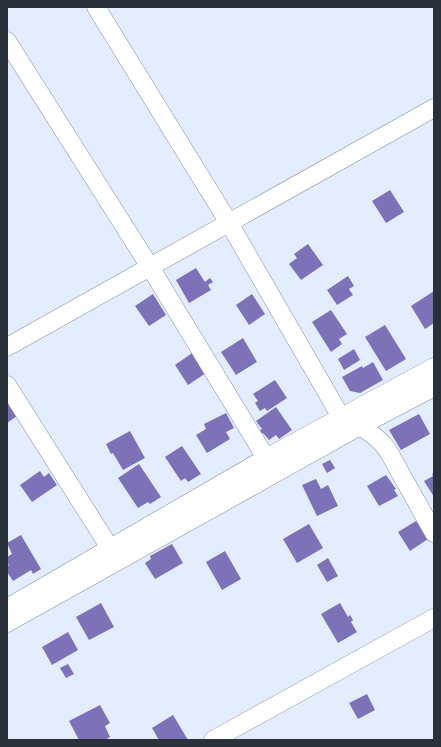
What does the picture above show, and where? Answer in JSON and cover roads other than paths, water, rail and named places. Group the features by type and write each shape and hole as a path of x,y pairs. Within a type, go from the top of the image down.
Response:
{"street":[{"path":"96,7 229,223 341,417 360,426 380,440 387,449 434,533"},
{"path":"7,41 150,267 266,458"},
{"path":"7,347 434,108"},
{"path":"7,608 266,458 434,367"},
{"path":"7,385 110,548"},
{"path":"7,623 434,386"},
{"path":"213,740 434,618"}]}
